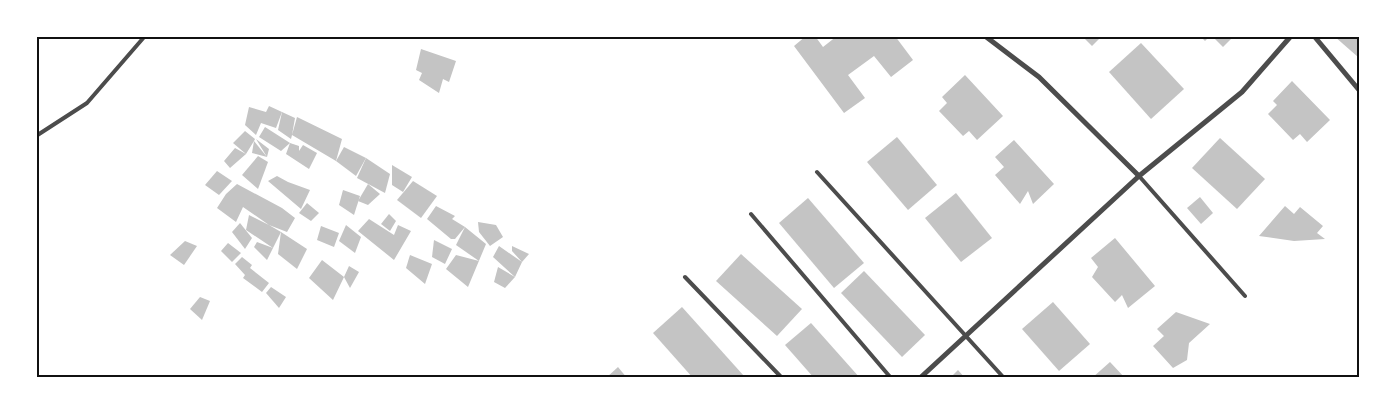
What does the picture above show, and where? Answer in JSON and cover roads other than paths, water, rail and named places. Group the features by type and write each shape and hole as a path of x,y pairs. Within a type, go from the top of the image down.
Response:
{"street":[{"path":"984,36 1039,77 1139,176"},
{"path":"920,378 1139,176 1242,92 1291,36"},
{"path":"1314,36 1359,90"}],"lane":[{"path":"36,136 87,103 145,36"},
{"path":"818,172 1004,378"},
{"path":"1139,176 1245,296"},
{"path":"751,214 892,378"},
{"path":"685,277 782,378"}]}
